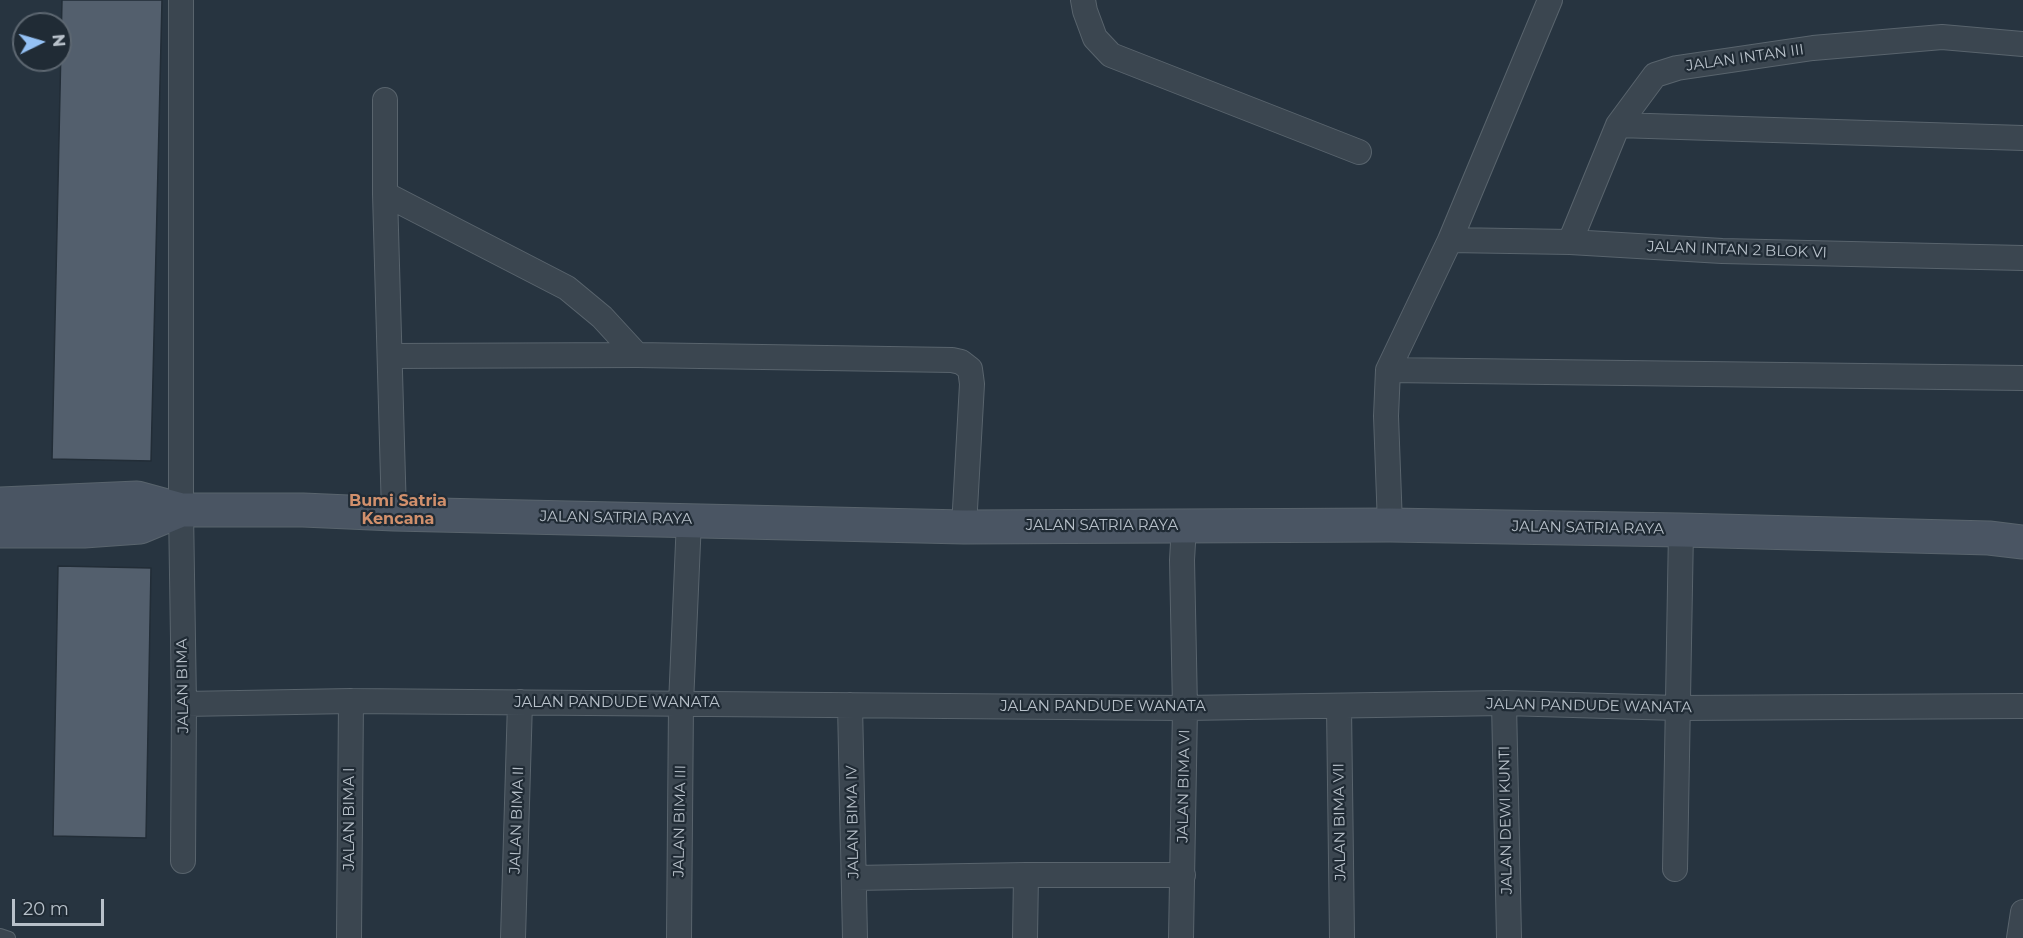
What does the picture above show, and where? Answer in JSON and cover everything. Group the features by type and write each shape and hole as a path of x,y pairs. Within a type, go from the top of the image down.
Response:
{"street":[{"name":"JALAN BIMA","path":"181,0 183,861"},
{"path":"1083,0 1095,38 1111,55 1359,152"},
{"path":"1390,525 1386,416 1388,369 1450,240 1550,0"},
{"name":"JALAN INTAN III","path":"1570,242 1618,125 1655,75 1677,68 1813,48 1942,37 2023,44"},
{"path":"385,100 385,194 394,514"},
{"path":"1618,125 2023,138"},
{"path":"385,194 567,288 602,317 637,355"},
{"name":"JALAN INTAN 2 BLOK VI","path":"1450,240 1570,242 1722,251 2023,258"},
{"path":"391,356 637,355 952,360 961,362 970,369 972,384 964,527"},
{"path":"1388,369 2023,378"},
{"name":"JALAN SATRIA RAYA","path":"0,504 137,498 181,510 303,510 964,527 1390,525 1681,530 1989,538 2023,542"},
{"name":"JALAN SATRIA RAYA","path":"0,531 84,531 140,527 181,510"},
{"name":"JALAN BIMA III","path":"679,938 681,704 689,520"},
{"name":"JALAN BIMA VI","path":"1181,938 1185,708 1182,560 1184,526"},
{"path":"1675,870 1681,530"},
{"name":"JALAN PANDUDE WANATA","path":"184,704 351,701 1185,708 1504,703 1677,708 2023,706"},
{"name":"JALAN BIMA I","path":"349,938 351,701"},
{"name":"JALAN BIMA II","path":"513,938 520,702"},
{"name":"JALAN DEWI KUNTI","path":"1504,703 1509,938"},
{"name":"JALAN BIMA IV","path":"850,705 855,938"},
{"name":"JALAN BIMA VII","path":"1339,707 1342,938"},
{"path":"1025,938 1026,874"},
{"path":"854,878 1026,874 1183,875"},
{"path":"2019,938 2023,912"}],"lane":[{"path":"0,935 9,938"}],"building":[{"path":"62,0 162,0 151,461 52,459 60,72 72,72 72,12 62,12"},
{"path":"58,566 151,568 146,838 53,836"}],"district":[{"name":"Bumi Satria Kencana","path":"398,510"}]}
